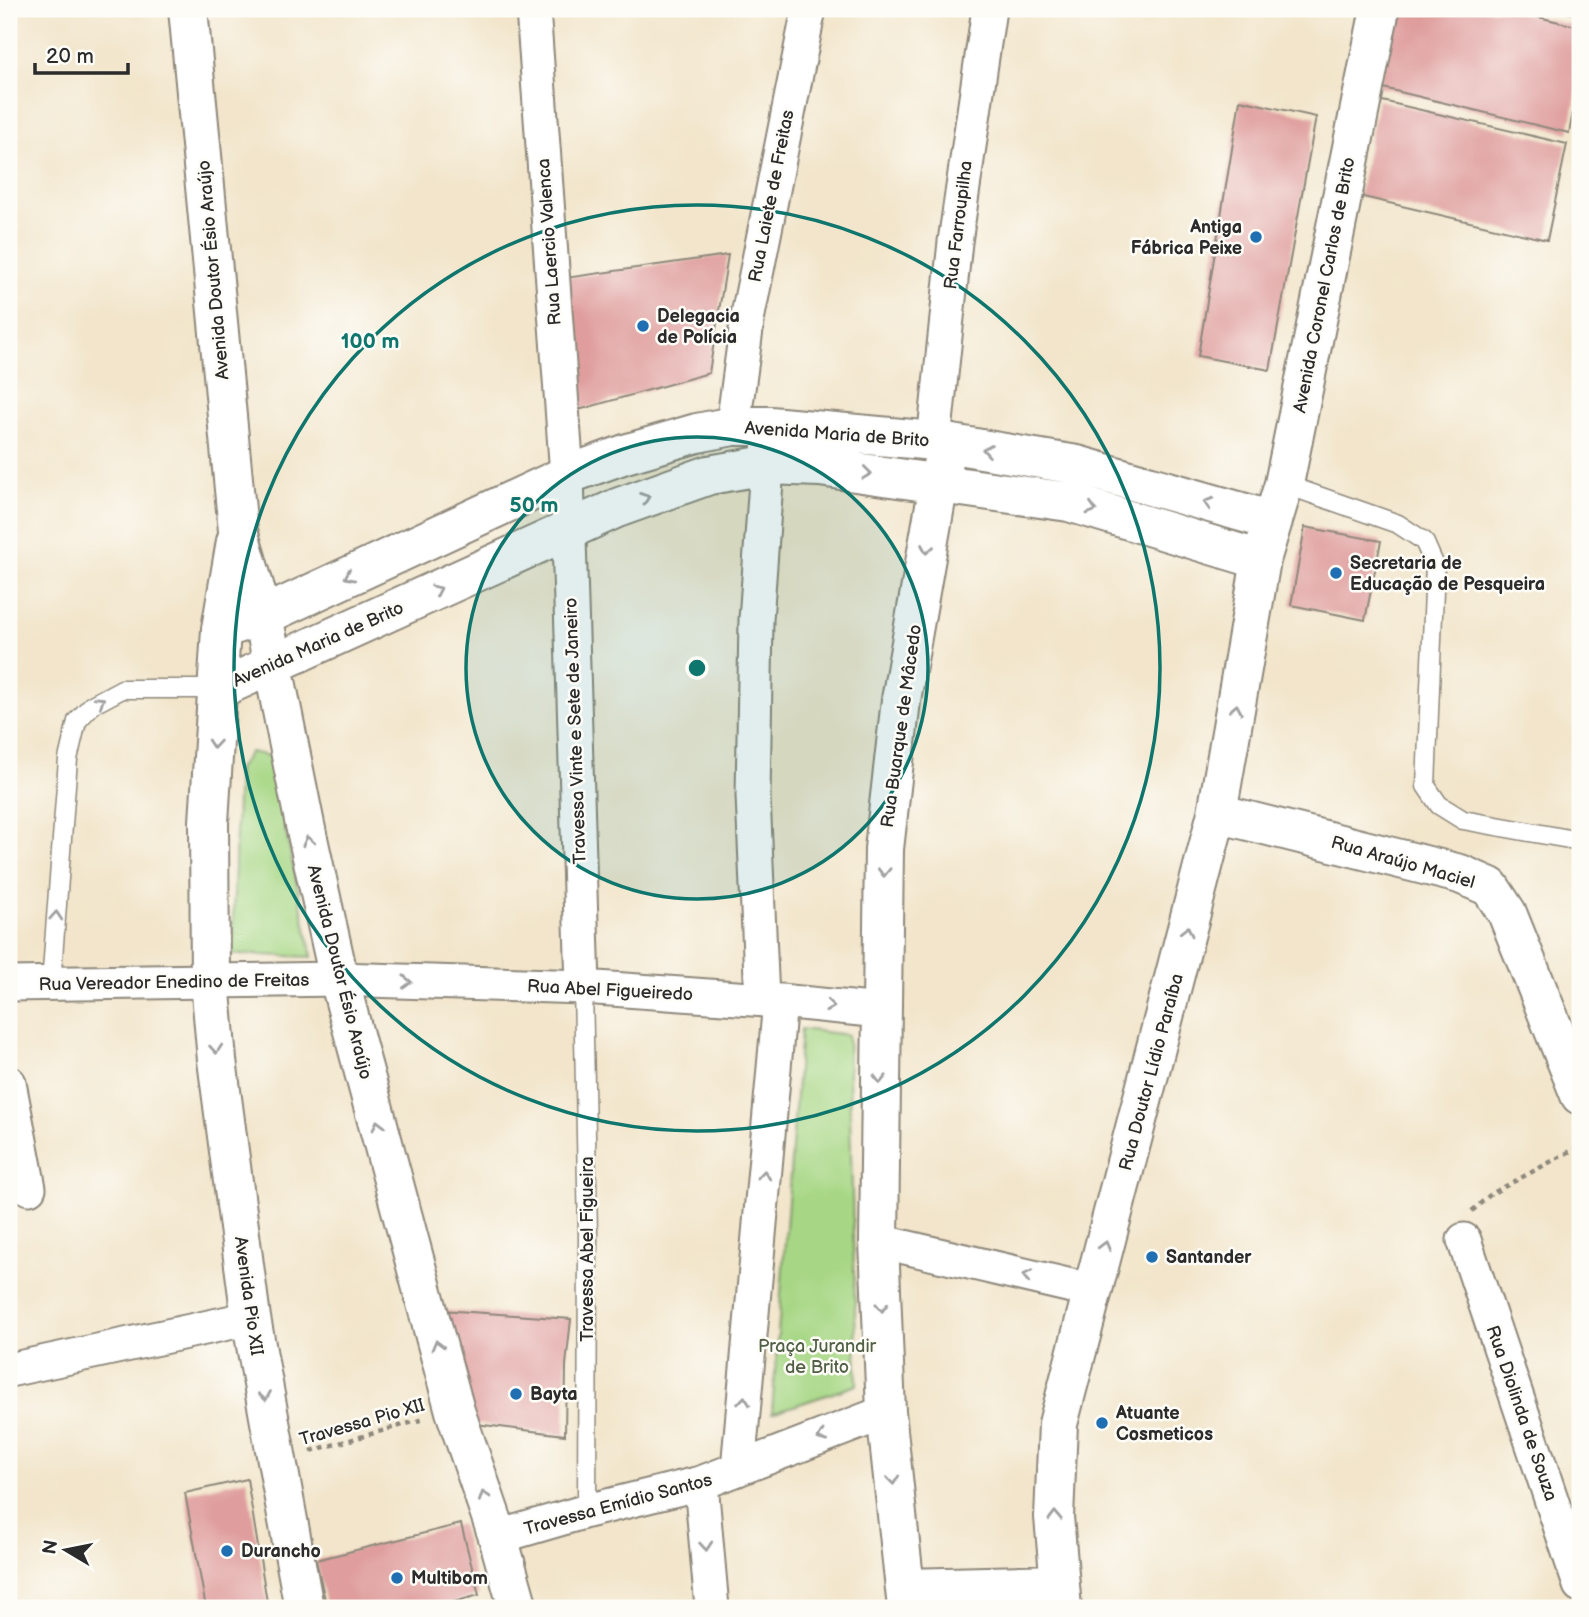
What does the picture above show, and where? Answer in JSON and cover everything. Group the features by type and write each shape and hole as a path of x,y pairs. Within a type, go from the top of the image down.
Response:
{"main road":[{"name":"Avenida Doutor Ésio Araújo","path":"188,9 238,531 263,616 339,979 455,1410 498,1537 518,1608"},
{"name":"Avenida Coronel Carlos de Brito","path":"1261,560 1284,484 1380,9"},
{"name":"Avenida Maria de Brito","path":"221,629 263,616 567,475 625,454 697,433 751,426 940,442 1077,465 1273,522"},
{"name":"Rua Buarque de Mâcedo","path":"881,1011 884,849 901,700 939,482 940,442"},
{"name":"Avenida Maria de Brito","path":"219,689 617,508 709,475 767,465 820,467 1069,502 1261,560"},
{"name":"Avenida Doutor Ésio Araújo","path":"210,981 209,822 221,629 238,531"},
{"name":"Rua Doutor Lídio Paraíba","path":"1061,1596 1054,1517 1058,1424 1217,813 1261,560"},
{"name":"Rua Araújo Maciel","path":"1217,813 1460,874 1490,887 1507,913 1580,1095"},
{"name":"Avenida Pio XII","path":"210,981 217,1060 251,1318 304,1608"},
{"path":"881,1011 879,1241 886,1412 906,1598 1061,1596"}],"street":[{"name":"Rua Laercio Valenca","path":"533,9 567,475"},
{"name":"Rua Laiete de Freitas","path":"771,1000 753,796 756,620 767,465 751,426 748,315 809,9"},
{"name":"Rua Farroupilha","path":"940,442 955,242 989,9"},
{"name":"Travessa Vinte e Sete de Janeiro","path":"567,475 583,987"},
{"name":"Rua Abel Figueiredo","path":"339,979 583,987 771,1000 881,1011"},
{"name":"Rua Vereador Enedino de Freitas","path":"9,984 339,979"},
{"path":"771,1000 738,1469 886,1412"},
{"path":"9,1083 29,1188"},
{"name":"Rua Diolinda de Souza","path":"1464,1240 1580,1585"},
{"path":"879,1241 1093,1291"},
{"path":"9,1370 251,1318"},
{"name":"Travessa Emídio Santos","path":"498,1537 587,1511 701,1483 738,1469"},
{"path":"701,1483 712,1608"}],"lane":[{"path":"1284,484 1398,524 1424,541 1435,566 1426,786 1439,805 1464,820 1580,841"},
{"path":"51,984 68,758 78,721 92,705 122,689 219,689"},
{"name":"Travessa Abel Figueira","path":"583,987 588,1234 587,1511"}],"path":[{"path":"1464,1240 1464,1219 1484,1200 1580,1146"},
{"name":"Travessa Pio XII","path":"276,1461 455,1410"}],"green space":[{"path":"250,752 270,756 312,957 232,954 238,769"},
{"name":"Praça Jurandir de Brito","path":"801,1029 848,1035 857,1385 772,1413"},
{"path":"1042,1601 1042,1608 939,1608 939,1604"}],"building":[{"path":"1397,9 1505,9 1580,27 1580,75 1569,133 1379,87"},
{"path":"1580,9 1580,15 1557,10"},
{"name":"Antiga Fábrica Peixe","path":"1240,100 1316,117 1270,370 1198,356"},
{"path":"1378,100 1567,144 1547,240 1359,196"},
{"name":"Delegacia de Polícia","path":"728,255 709,373 575,411 565,278"},
{"name":"Secretaria de Educação de Pesqueira","path":"1305,527 1381,541 1365,620 1291,605"},
{"path":"441,1310 571,1319 566,1365 565,1435 476,1424"},
{"name":"Durancho","path":"247,1479 268,1608 206,1608 185,1493"},
{"name":"Multibom","path":"461,1524 479,1595 432,1608 327,1608 316,1560"}],"place":[{"name":"Antiga Fábrica Peixe","path":"1256,237"},
{"name":"Delegacia de Polícia","path":"643,326"},
{"name":"Secretaria de Educação de Pesqueira","path":"1336,573"},
{"name":"Santander","path":"1152,1257"},
{"name":"Bayta","path":"516,1394"},
{"name":"Atuante Cosmeticos","path":"1102,1423"},
{"name":"Durancho","path":"227,1551"},
{"name":"Multibom","path":"397,1578"}]}
